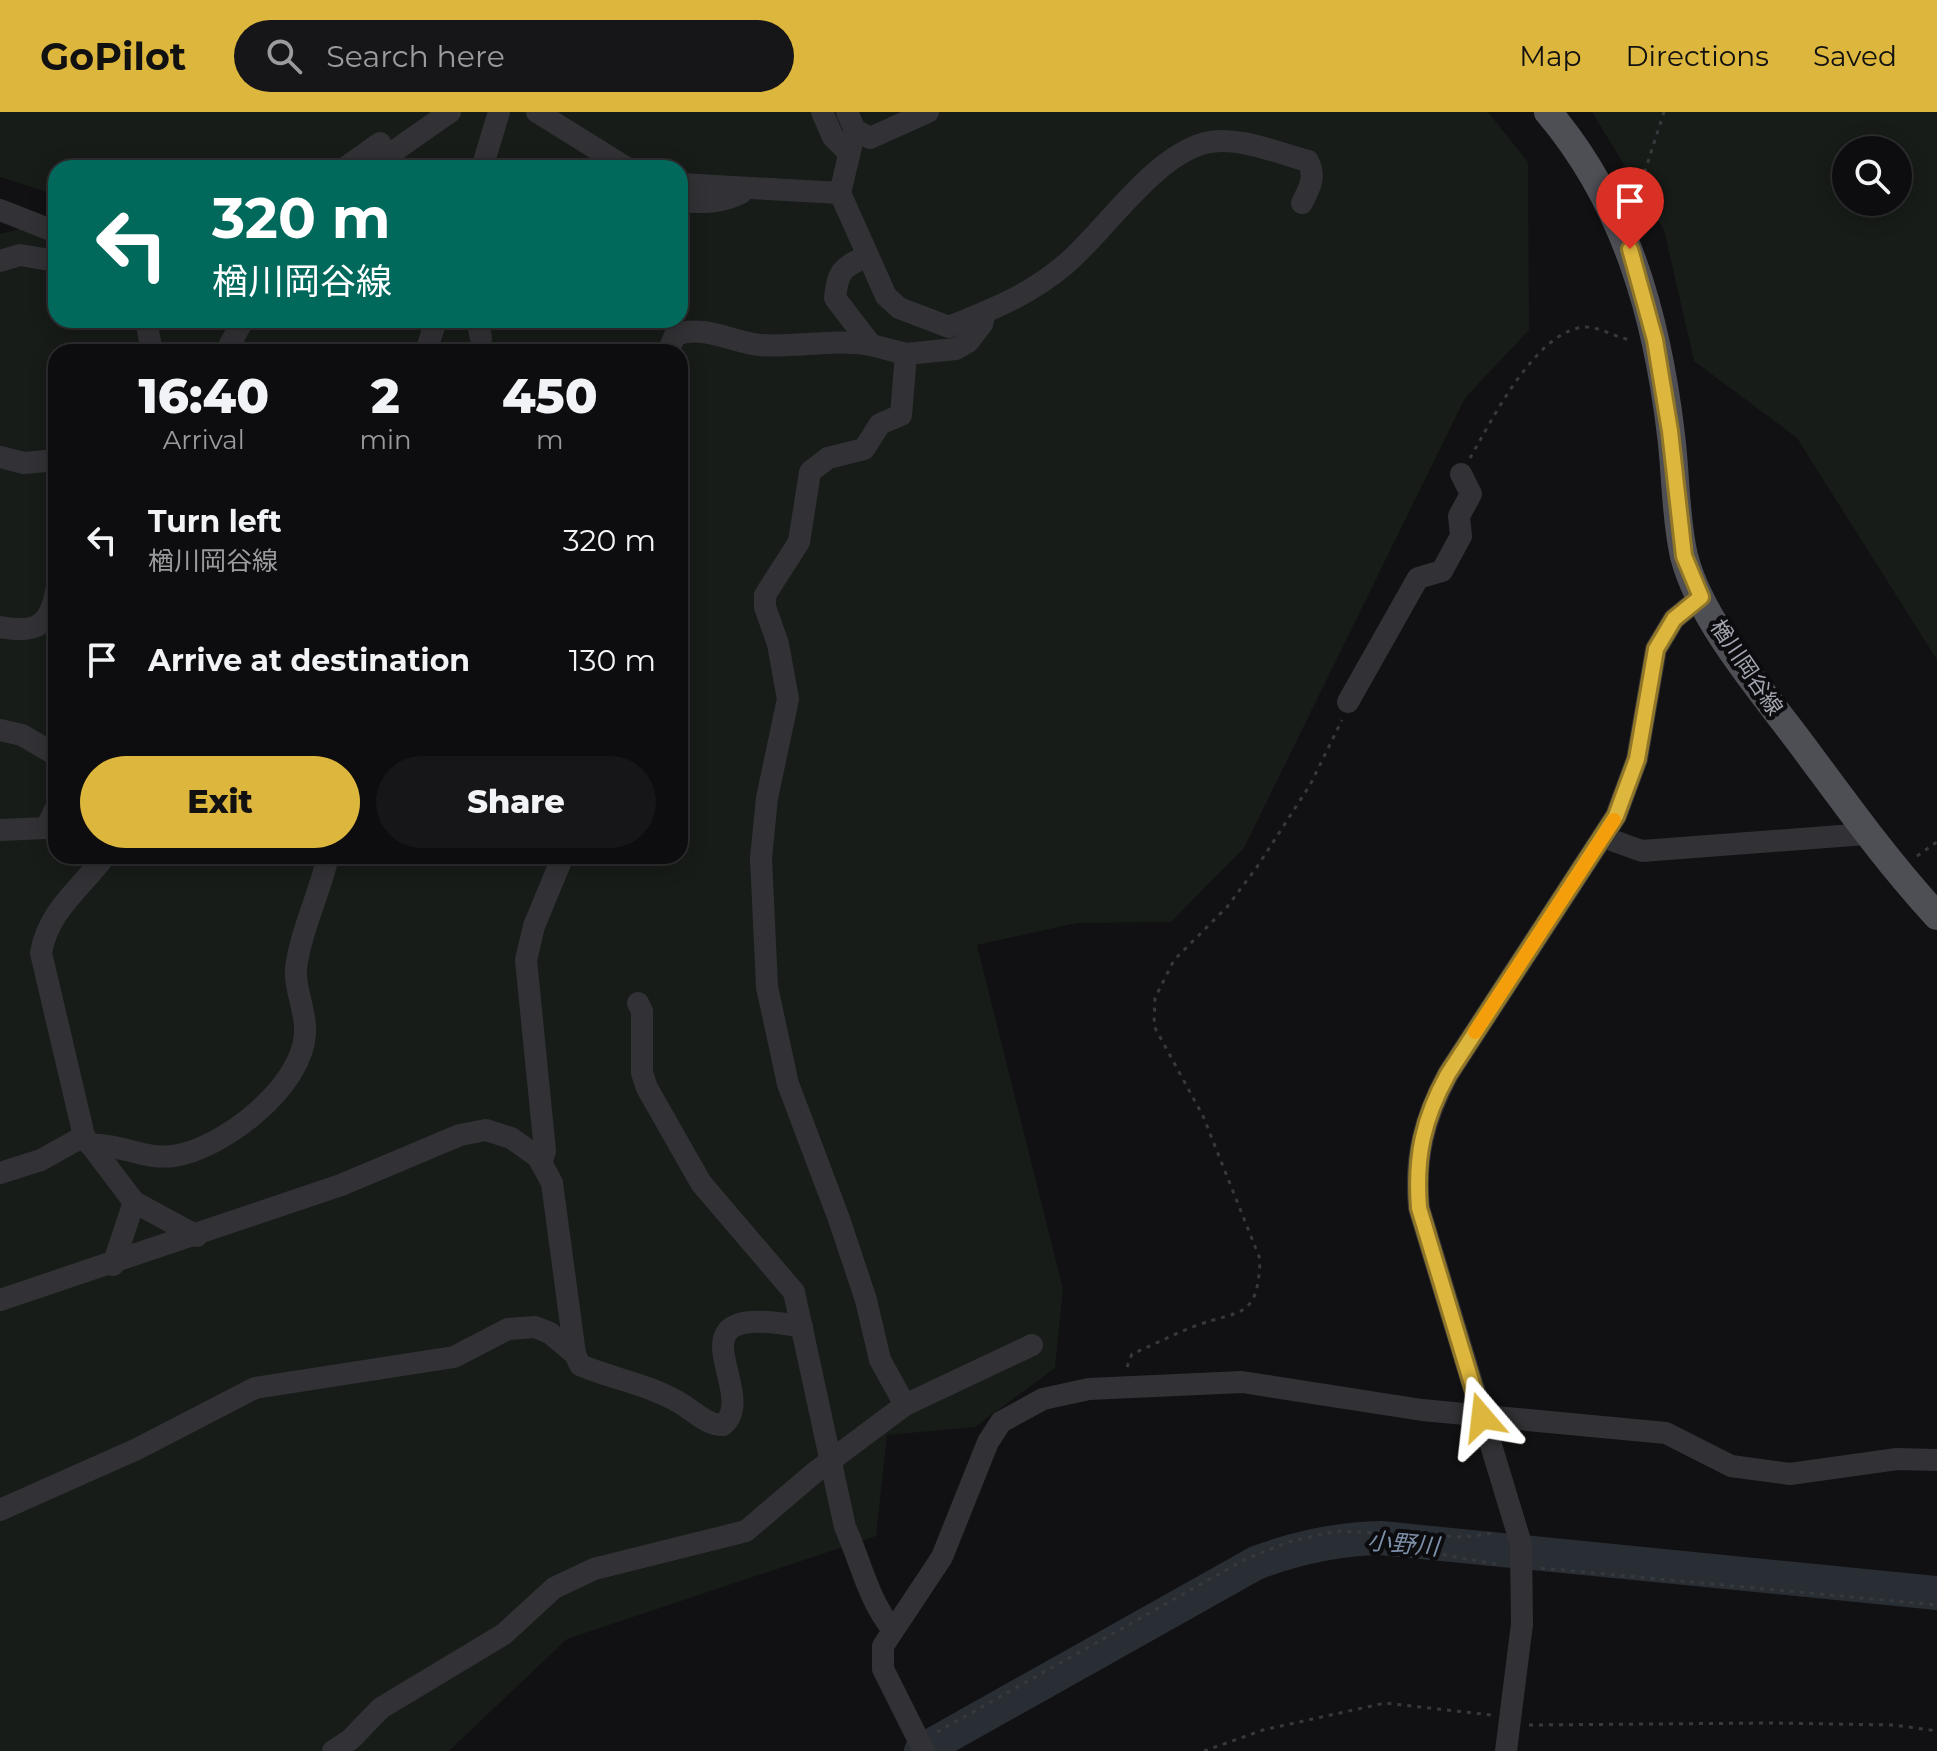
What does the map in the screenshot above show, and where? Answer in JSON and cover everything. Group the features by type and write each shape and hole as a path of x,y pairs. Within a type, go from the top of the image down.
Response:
{"main road":[{"name":"楢川岡谷線","path":"1548,112 1583,158 1623,232 1637,266 1655,340 1670,431 1684,556 1701,597 1768,700 1866,834 1937,916"}],"street":[{"path":"356,160 424,112"},
{"path":"381,160 450,112"},
{"path":"484,160 499,112"},
{"path":"537,112 614,160"},
{"path":"822,112 833,137 849,153"},
{"path":"851,121 870,138 928,112"},
{"path":"851,121 849,153 840,193 886,296 899,308 949,327 1022,297 1067,263 1171,160 1204,143 1226,141 1308,161 1313,171 1312,185 1302,203"},
{"path":"688,185 840,193"},
{"path":"688,201 731,199 749,189"},
{"path":"0,210 48,229"},
{"path":"0,261 20,255 48,260"},
{"path":"868,256 850,264 838,276 835,298 871,345"},
{"path":"789,344 797,336 817,332 826,326 838,305"},
{"path":"671,344 675,335 690,330 761,345 843,340 906,354 956,349 968,342 982,324 985,312"},
{"path":"905,1405 880,1360 866,1300 839,1219 788,1084 767,987 761,858 767,798 788,699 778,644 765,607 765,595 799,542 810,472 828,458 864,449 880,424 901,415 906,354"},
{"path":"0,457 24,463 48,461"},
{"path":"1348,702 1418,578 1442,571 1461,536 1459,516 1471,494 1461,474"},
{"path":"1506,1751 1522,1624 1521,1550 1419,1208 1416,1176 1420,1142 1429,1108 1448,1074 1603,837 1627,793 1656,649 1674,619 1701,597"},
{"path":"0,627 27,632 41,624 48,615"},
{"path":"0,730 31,739 48,750"},
{"path":"0,830 46,828 48,824"},
{"path":"1603,837 1642,851 1866,834"},
{"path":"98,864 59,908 45,932 41,953 87,1140 134,1202 197,1236"},
{"path":"0,1173 87,1140 160,1157 177,1155 229,1135 272,1096 304,1043 306,1030 296,966 326,864"},
{"path":"541,1163 545,1151 526,960 534,926 560,864"},
{"path":"638,1003 642,1011 642,1073 647,1088 701,1183 794,1292 845,1527 861,1561 875,1608 893,1630"},
{"path":"0,1300 197,1236 341,1185 460,1135 486,1130 511,1138 541,1163 552,1183 575,1354 580,1365 647,1387 680,1403 713,1425 723,1425 731,1413 729,1378 721,1347 726,1336 738,1324 765,1320 802,1327"},
{"path":"113,1265 134,1202"},
{"path":"0,1510 137,1449 255,1388 454,1357 508,1329 535,1327 550,1333 575,1354"},
{"path":"333,1751 350,1740 381,1708 504,1634 554,1588 594,1569 746,1531 905,1405 1032,1345"},
{"path":"922,1747 883,1669 883,1646 942,1557 988,1442 1001,1422 1043,1399 1089,1389 1242,1382 1482,1417 1666,1433 1731,1466 1790,1474 1897,1459 1937,1460"}],"path":[{"path":"1623,232 1640,210 1645,171 1664,112"},
{"path":"1461,474 1506,394 1548,345 1567,331 1587,327 1627,340 1655,340"},
{"path":"1120,1388 1132,1354 1198,1325 1237,1316 1252,1302 1259,1280 1260,1259 1203,1116 1154,1026 1155,998 1174,960 1227,907 1272,844 1310,785 1348,702"},
{"path":"922,1747 1244,1560 1288,1542 1359,1530 1465,1537 1521,1550 1937,1605"},
{"path":"1423,1555 1521,1550"},
{"path":"1204,1751 1263,1730 1385,1703 1510,1720 1894,1725 1937,1731"}],"shaded area":[{"path":"0,112 1488,112 1528,162 1529,330 1465,398 1244,848 1171,922 1077,923 977,945 1063,1289 1055,1368 975,1427 887,1435 876,1536 567,1639 449,1751 0,1751 0,234 48,222 48,328 688,328 688,160 48,160 48,192 0,177"},
{"path":"1592,112 1937,112 1937,660 1797,438 1694,361 1664,230"}],"waterway":[{"name":"小野川","path":"921,1751 1256,1563 1287,1552 1333,1542 1381,1538 1937,1593"}],"slow traffic":[{"path":"1475,1032 1614,820"}],"route":[{"path":"1482,1417 1419,1208 1416,1176 1420,1142 1429,1108 1616,816 1637,759 1656,649 1674,619 1701,597 1684,556 1670,431 1655,340 1630,249"}]}
